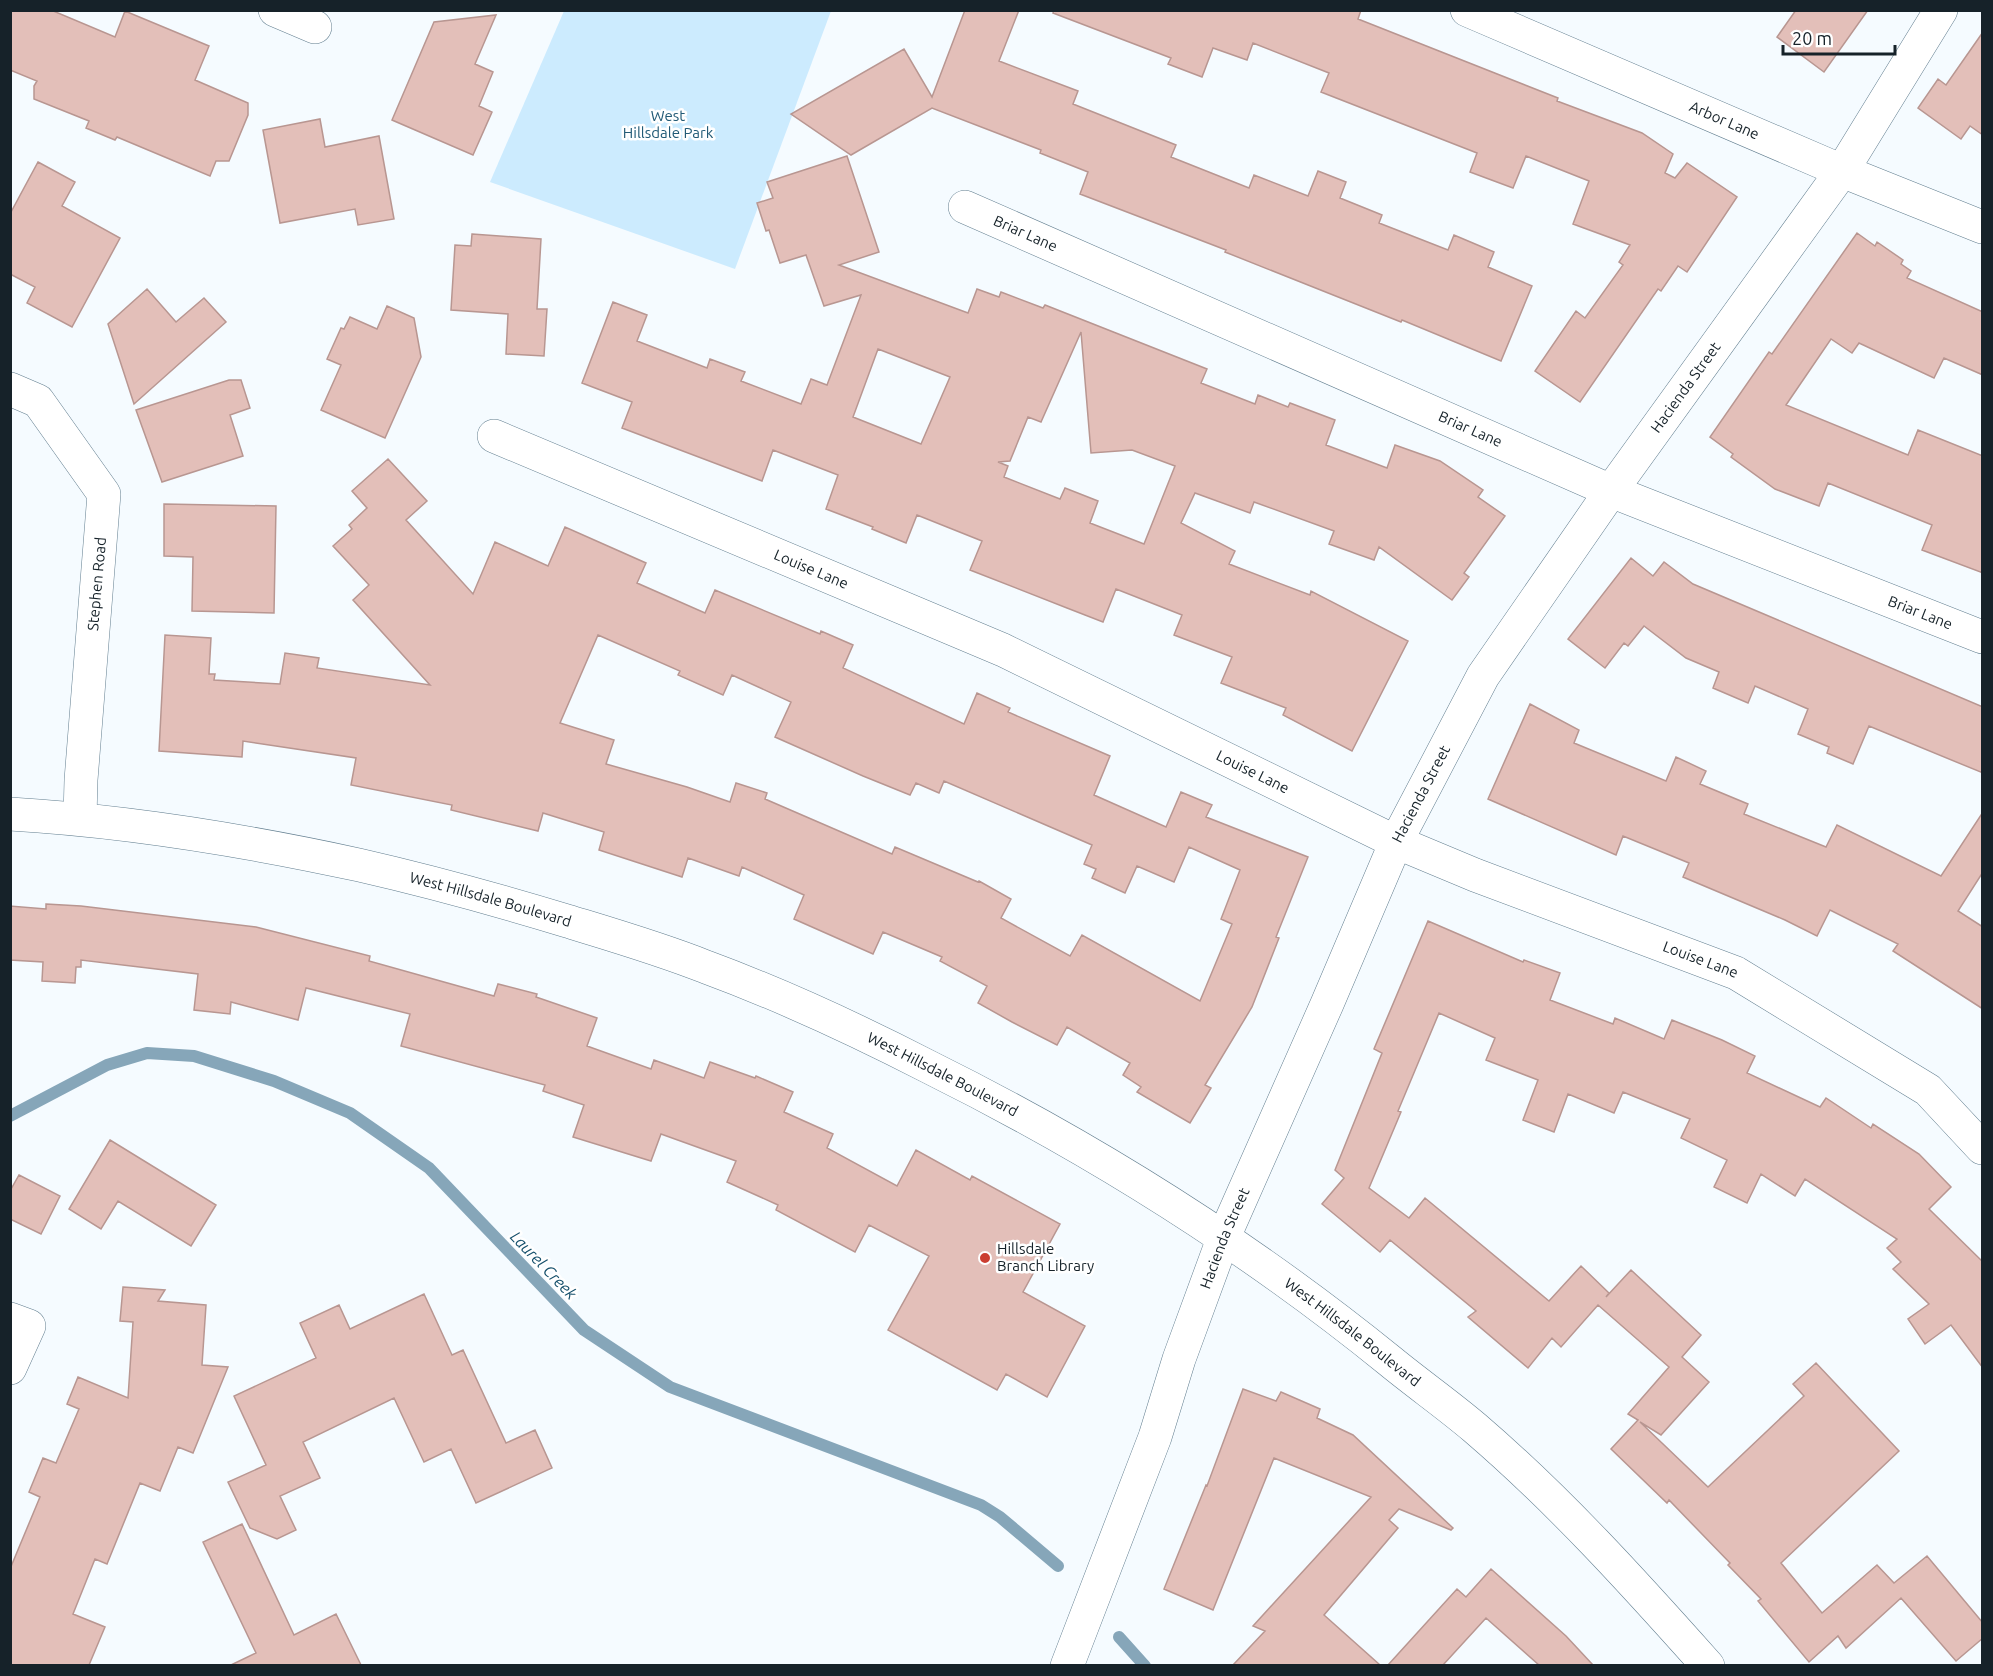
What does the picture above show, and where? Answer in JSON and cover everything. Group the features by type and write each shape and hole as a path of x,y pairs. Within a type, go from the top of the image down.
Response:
{"street":[{"path":"275,10 315,27"},
{"name":"Arbor Lane","path":"1467,10 1842,171 1983,227"},
{"name":"Hacienda Street","path":"1067,1665 1155,1437 1179,1359 1223,1239 1396,842 1483,676 1611,491 1842,171 1941,10"},
{"name":"Briar Lane","path":"965,207 1611,491 1983,637"},
{"name":"Stephen Road","path":"10,389 38,401 104,494 81,780 80,818"},
{"name":"Louise Lane","path":"494,436 1003,650 1396,842 1475,875 1736,973 1928,1090 1983,1148"},
{"name":"West Hillsdale Boulevard","path":"10,814 80,818 207,835 313,855 419,879 604,932 705,966 850,1028 976,1090 1110,1164 1310,1298 1474,1427 1556,1503 1618,1566 1708,1665"},
{"path":"10,1319 29,1326 10,1368"}],"green space":[{"name":"West Hillsdale Park","path":"564,11 831,11 735,269 490,182"}],"building":[{"path":"10,10 51,10 115,37 125,11 209,46 195,80 248,103 248,115 229,161 216,161 210,176 117,137 115,140 86,128 89,121 34,99 34,86 37,81 10,70"},
{"path":"965,10 1019,10 999,61 1078,91 1073,104 1176,145 1171,157 1249,188 1254,175 1308,196 1318,171 1346,182 1340,198 1382,215 1379,223 1448,250 1454,235 1494,252 1488,267 1532,286 1501,361 1080,194 1088,172 1040,153 1041,150 932,108 851,155 791,114 904,49 932,97"},
{"path":"1054,10 1361,10 1358,19 1558,98 1557,101 1642,133 1673,154 1665,173 1675,178 1687,163 1737,197 1687,272 1678,266 1661,291 1658,289 1580,402 1535,371 1576,311 1585,318 1623,265 1619,262 1630,245 1573,224 1589,181 1526,156 1513,188 1470,172 1477,153 1321,92 1329,73 1253,43 1247,60 1213,48 1202,77 1168,64 1171,58 1053,13"},
{"path":"1796,10 1868,10 1824,72 1777,37"},
{"path":"496,15 475,64 493,72 479,106 492,112 473,155 392,120 434,22"},
{"path":"1983,32 1983,135 1970,126 1961,139 1918,108 1938,79 1946,85"},
{"path":"320,119 325,147 379,136 394,219 358,225 355,209 280,223 263,130"},
{"path":"847,156 879,252 839,265 968,313 977,289 999,297 1001,292 1043,308 1045,305 1207,369 1201,383 1255,404 1258,395 1288,407 1290,403 1335,420 1326,445 1387,468 1395,445 1440,461 1483,490 1478,497 1505,516 1464,573 1469,577 1452,600 1379,547 1374,560 1329,544 1334,531 1254,502 1250,513 1195,493 1181,523 1235,551 1229,564 1310,595 1311,591 1408,641 1352,751 1283,715 1286,708 1221,683 1232,657 1174,635 1182,615 1116,589 1103,622 970,570 982,541 917,515 906,543 872,529 873,527 826,509 838,475 773,450 762,481 622,428 632,402 582,383 613,302 647,315 637,341 707,368 710,359 745,372 741,381 801,404 811,379 827,385 861,295 824,306 806,255 780,263 757,203 773,198 767,182","holes":["1081,332 1091,453 1132,450 1175,466 1144,544 1090,523 1098,501 1065,488 1060,499 1004,477 1008,466 998,462 1010,461 1028,417 1041,422","878,349 950,377 921,444 853,417"]},
{"path":"38,162 75,182 62,206 120,238 72,327 27,303 35,287 10,274 10,214"},
{"path":"1857,233 1875,246 1877,242 1903,260 1901,264 1911,271 1907,278 1983,312 1983,375 1944,358 1934,378 1859,343 1852,353 1831,339 1786,405 1908,455 1918,430 1983,456 1983,573 1922,550 1932,525 1828,483 1819,506 1775,489 1731,457 1733,454 1710,437 1769,352 1772,354"},
{"path":"472,234 541,239 537,309 547,309 544,356 506,354 508,314 451,310 455,245 471,246"},
{"path":"147,289 176,322 204,298 226,322 134,404 108,324"},
{"path":"387,306 414,318 421,357 385,438 321,410 341,365 327,359 341,328 344,329 350,317 377,329"},
{"path":"229,380 241,380 250,408 230,415 243,456 162,482 136,410"},
{"path":"388,459 427,501 406,520 473,594 495,542 548,566 565,527 646,563 637,583 705,613 715,590 820,634 821,631 853,645 843,668 964,724 977,693 1010,708 1008,712 1110,756 1094,795 1166,827 1181,792 1212,805 1206,817 1308,857 1276,937 1279,938 1252,1007 1205,1085 1211,1088 1190,1123 1137,1092 1141,1087 1123,1075 1130,1063 1067,1027 1057,1045 1012,1022 978,1003 987,986 940,961 942,957 883,932 873,954 794,919 804,895 742,867 739,876 688,858 682,877 599,850 604,832 543,813 538,831 451,810 452,805 351,785 356,758 243,741 242,757 159,751 165,635 211,638 209,674 215,674 214,680 280,684 285,653 319,658 317,668 430,685 353,600 369,585 333,546 352,529 349,525 367,508 352,491","holes":["598,635 680,671 678,675 723,695 732,675 791,702 775,737 863,776 910,795 916,783 939,793 944,781 1092,845 1084,864 1096,869 1092,878 1125,893 1137,866 1174,882 1189,847 1240,870 1221,919 1232,924 1200,1001 1082,935 1070,956 1001,918 1011,899 979,881 895,847 892,854 765,799 767,793 736,783 730,802 606,764 614,740 560,723"]},
{"path":"164,504 276,506 274,613 192,611 193,557 164,556"},
{"path":"1631,558 1653,576 1664,562 1693,584 1983,707 1983,773 1869,726 1853,764 1827,753 1829,747 1798,734 1808,709 1755,686 1748,703 1713,688 1719,672 1686,658 1644,626 1628,646 1624,643 1605,668 1568,639"},
{"path":"1530,704 1579,730 1574,743 1666,781 1676,757 1706,771 1700,784 1748,804 1744,814 1826,847 1837,825 1941,876 1983,812 1983,872 1958,911 1983,927 1983,1009 1893,951 1898,944 1830,910 1817,936 1683,877 1689,863 1623,836 1616,855 1488,799"},
{"path":"46,904 81,906 256,927 370,956 369,961 494,996 498,984 537,994 536,997 597,1018 587,1046 651,1069 654,1060 704,1078 710,1062 755,1078 756,1076 793,1092 784,1112 833,1134 827,1148 897,1186 916,1150 970,1180 972,1176 1060,1224 1023,1292 1085,1326 1047,1397 1006,1374 997,1390 888,1330 929,1256 869,1225 855,1252 776,1210 778,1205 727,1182 736,1161 661,1134 651,1161 573,1137 584,1105 543,1091 545,1085 401,1046 410,1014 306,988 298,1020 231,1002 230,1014 194,1010 198,974 81,960 81,967 76,967 75,983 42,981 43,962 10,960 10,906 46,909"},
{"path":"1428,921 1523,962 1524,960 1560,973 1550,1000 1613,1024 1615,1018 1664,1039 1672,1020 1755,1056 1747,1073 1820,1107 1826,1098 1871,1128 1873,1124 1919,1154 1951,1187 1929,1209 1983,1262 1983,1368 1951,1325 1925,1344 1908,1319 1929,1304 1893,1269 1901,1262 1887,1248 1897,1239 1805,1179 1795,1196 1761,1174 1747,1203 1714,1187 1727,1160 1681,1138 1690,1119 1623,1092 1614,1113 1568,1094 1554,1132 1523,1120 1538,1080 1486,1060 1495,1038 1439,1013 1369,1188 1409,1218 1425,1198 1549,1301 1581,1266 1609,1293 1606,1297 1631,1270 1701,1335 1682,1357 1709,1382 1661,1435 1640,1422 1708,1487 1804,1396 1793,1384 1816,1363 1899,1451 1781,1563 1822,1613 1877,1565 1894,1583 1927,1556 1983,1623 1983,1638 1956,1661 1901,1598 1846,1648 1838,1636 1809,1662 1758,1601 1761,1599 1728,1565 1730,1563 1669,1500 1667,1503 1611,1449 1638,1420 1628,1414 1669,1367 1598,1305 1561,1347 1552,1338 1528,1368 1468,1317 1476,1311 1390,1240 1380,1252 1322,1204 1344,1178 1335,1170 1382,1053 1374,1049"},
{"path":"110,1140 216,1205 191,1246 118,1201 101,1229 69,1209"},
{"path":"19,1175 60,1196 41,1234 10,1219 10,1191"},
{"path":"123,1287 165,1290 158,1301 206,1305 202,1365 228,1367 193,1453 178,1447 160,1491 140,1483 107,1564 95,1559 73,1614 105,1627 89,1665 10,1665 10,1569 40,1497 29,1492 43,1458 56,1463 79,1409 67,1404 78,1377 128,1398 133,1322 120,1321"},
{"path":"424,1294 452,1355 463,1350 506,1443 535,1430 552,1468 476,1503 451,1449 424,1462 394,1398 303,1442 320,1478 280,1496 296,1530 277,1539 250,1528 228,1482 266,1465 234,1396 316,1358 300,1323 339,1305 350,1329"},
{"path":"1243,1389 1276,1401 1281,1392 1320,1409 1317,1418 1353,1435 1453,1528 1451,1530 1399,1509 1389,1520 1398,1528 1324,1615 1380,1665 1233,1665 1265,1631 1253,1626 1371,1497 1274,1458 1213,1610 1164,1589 1207,1486"},
{"path":"242,1524 294,1635 336,1614 361,1665 231,1665 256,1653 203,1542"},
{"path":"1491,1569 1566,1636 1593,1665 1539,1665 1486,1618 1443,1665 1388,1665 1457,1589 1466,1597"}],"waterway":[{"name":"Laurel Creek","path":"10,1116 107,1065 147,1053 194,1056 274,1081 350,1113 429,1168 584,1330 670,1387 981,1505 1000,1517 1058,1566"},
{"name":"Laurel Creek","path":"1119,1637 1145,1666"}],"place":[{"name":"Hillsdale Branch Library","path":"985,1258"}]}
